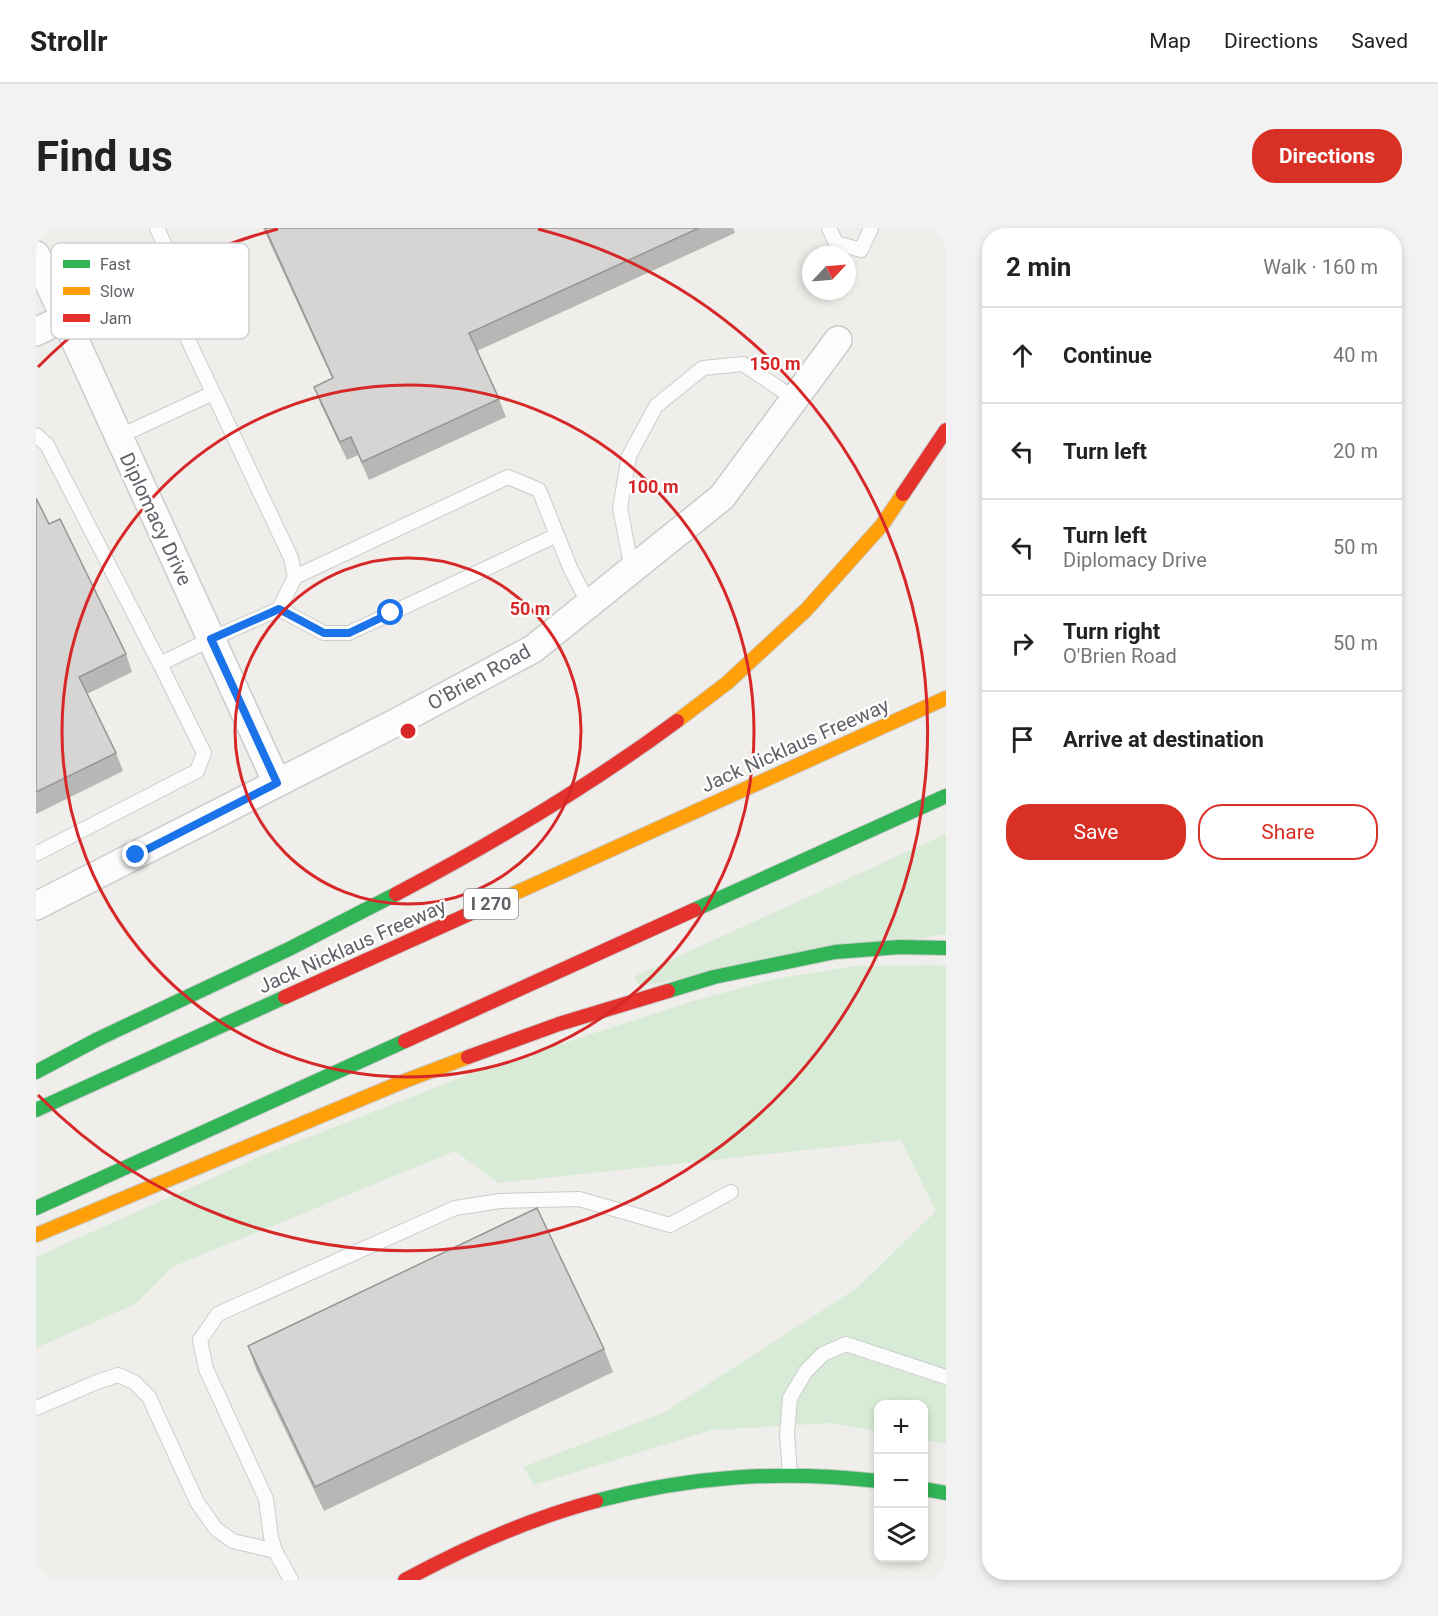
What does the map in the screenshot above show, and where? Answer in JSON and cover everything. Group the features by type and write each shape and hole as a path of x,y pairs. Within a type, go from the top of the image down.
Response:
{"main road":[{"path":"36,1072 289,949 420,880 543,812 640,748 727,683 806,610 882,525 946,430"},
{"name":"Jack Nicklaus Freeway","path":"36,1110 946,698"},
{"path":"36,1208 946,796"},
{"path":"36,1235 402,1082 559,1024 714,977 835,952 900,947 946,948"},
{"path":"405,1580 484,1540 540,1518 644,1489 704,1480 762,1475 874,1481"},
{"path":"928,1490 946,1493"}],"street":[{"name":"Diplomacy Drive","path":"36,255 51,289"},
{"path":"36,332 51,324"},
{"name":"Diplomacy Drive","path":"74,339 277,783"},
{"name":"O'Brien Road","path":"36,906 398,722 534,649 722,497 838,340"}],"lane":[{"path":"157,228 164,243"},
{"path":"829,228 836,243 861,250 871,228"},
{"path":"188,339 291,558 295,577"},
{"path":"632,570 621,508 629,456 656,406 703,368 743,364 795,399"},
{"path":"118,437 213,393"},
{"path":"36,435 47,445 204,753 197,771 36,854"},
{"path":"160,664 279,609 295,577 508,477 539,490 571,570 589,604"},
{"path":"279,609 324,633 349,633 557,535"},
{"path":"291,1580 275,1551 266,1499 206,1369 200,1340 218,1314 455,1208 500,1201 579,1199 670,1225 731,1192"},
{"path":"790,1475 787,1433 790,1398 806,1371 823,1354 846,1344 946,1377"},
{"path":"36,1408 118,1375 134,1382 149,1397 197,1502 216,1529 233,1541 275,1551"}],"green space":[{"path":"946,834 946,934 639,986 635,976"},
{"path":"854,966 946,966 946,1444 928,1441 928,1400 874,1400 874,1431 832,1423 712,1430 534,1485 523,1467 665,1412 857,1288 936,1211 901,1140 498,1183 455,1151 172,1267 135,1304 36,1348 36,1257 266,1154 475,1072 690,1002 774,979"}],"building":[{"path":"265,228 699,228 469,333 499,399 362,462 351,437 340,442 314,387 333,378"},
{"path":"36,498 49,524 60,519 126,654 79,677 116,753 36,792"},
{"path":"537,1208 604,1349 315,1487 248,1346"}],"traffic: fast":[{"path":"694,910 946,796"},
{"path":"36,1072 98,1039 289,949 396,894"},
{"path":"668,991 714,977 835,952 900,947 946,948"},
{"path":"36,1110 285,997"},
{"path":"36,1208 405,1041"},
{"path":"596,1501 667,1486 736,1477 806,1476 874,1481"},
{"path":"928,1490 946,1493"}],"traffic: slow":[{"path":"677,721 727,683 806,610 882,525 903,494"},
{"path":"469,914 946,698"},
{"path":"36,1235 402,1082 468,1057"}],"traffic: jam":[{"path":"903,494 946,430"},
{"path":"396,894 540,813 609,769 677,721"},
{"path":"405,1041 694,910"},
{"path":"285,997 469,914"},
{"path":"468,1057 559,1024 668,991"},
{"path":"405,1580 498,1535 546,1516 596,1501"}],"route":[{"path":"136,855 277,783 211,639 279,609 324,633 349,633 391,613"}]}
